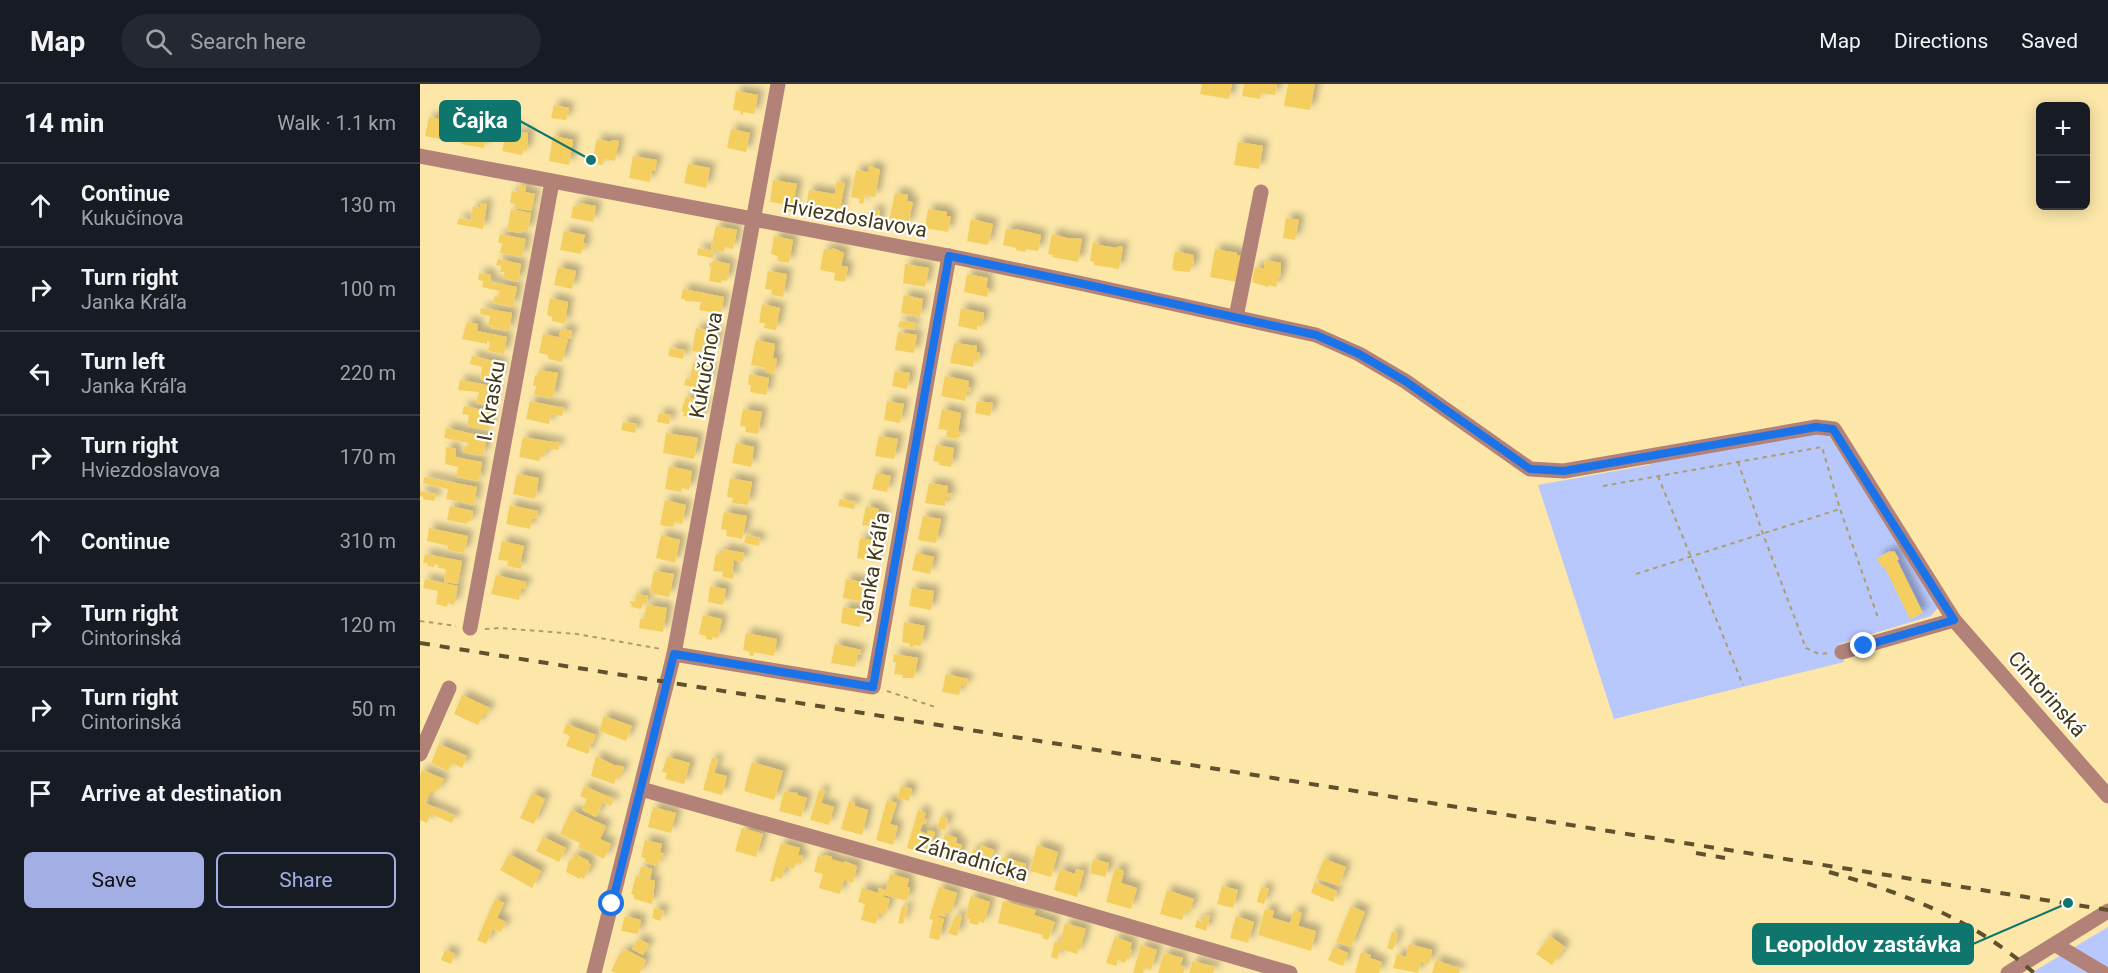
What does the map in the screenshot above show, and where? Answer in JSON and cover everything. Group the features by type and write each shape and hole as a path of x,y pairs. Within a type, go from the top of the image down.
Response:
{"street":[{"name":"Kukučínova","path":"641,789 674,654 778,84"},
{"name":"Hviezdoslavova","path":"420,156 949,256 1316,335 1405,381 1530,469 1564,471 1816,427 1833,429"},
{"name":"I. Krasku","path":"470,628 552,182"},
{"path":"1236,317 1261,192"},
{"name":"Janka Kráľa","path":"873,687 949,256"},
{"name":"Cintorinská","path":"1833,429 1954,620 2108,796"},
{"path":"1842,652 1954,620"},
{"path":"674,654 873,687"},
{"path":"420,754 449,688"},
{"path":"594,973 641,789"},
{"name":"Záhradnícka","path":"641,789 1290,973"},
{"path":"2008,973 2108,911"},
{"path":"2056,945 2103,973"}],"path":[{"path":"1603,486 1822,447 1840,509 1878,618"},
{"path":"1738,462 1806,648 1819,654 1842,652"},
{"path":"1658,476 1743,685"},
{"path":"1636,574 1840,509"},
{"path":"420,621 470,628 577,634 666,650 674,654"},
{"path":"873,687 938,708"}],"shaded area":[{"path":"1826,432 1942,603 1931,616 1839,644 1844,662 1614,719 1538,485"},
{"path":"2108,927 2108,973 2031,973"}],"building":[{"path":"1202,84 1232,84 1229,99 1200,94"},
{"path":"1244,84 1277,84 1275,95 1261,93 1260,99 1242,96"},
{"path":"1288,84 1315,84 1310,110 1284,106"},
{"path":"736,91 758,95 754,114 743,112 743,115 740,114 741,111 733,110"},
{"path":"554,105 569,108 566,120 551,118"},
{"path":"429,117 453,122 445,140 425,136"},
{"path":"465,124 487,128 484,148 461,144"},
{"path":"508,124 516,126 514,135 520,136 521,132 528,133 527,151 523,150 522,155 502,151"},
{"path":"731,129 750,133 746,152 727,148"},
{"path":"553,136 573,140 569,165 549,161"},
{"path":"597,139 619,141 615,161 605,159 602,165 592,163"},
{"path":"1238,142 1263,146 1259,169 1234,165"},
{"path":"633,156 657,160 650,182 629,178"},
{"path":"688,164 710,168 706,188 684,183"},
{"path":"870,166 880,170 875,197 865,195 863,204 859,203 860,199 851,197 856,170 869,172"},
{"path":"773,180 797,184 792,212 782,210 783,204 770,202"},
{"path":"836,182 845,183 839,214 806,208 809,190 835,194"},
{"path":"520,185 526,186 525,192 535,194 531,211 515,208 516,204 510,203 512,191 518,192"},
{"path":"895,193 908,195 907,201 913,202 908,225 889,221"},
{"path":"481,203 487,204 483,229 457,224 459,218 471,221 473,206 480,208"},
{"path":"579,203 596,206 593,222 571,218 573,206 578,207"},
{"path":"511,209 531,213 528,231 522,230 521,233 507,231"},
{"path":"928,209 947,212 947,216 951,216 948,232 925,228"},
{"path":"872,210 880,211 877,229 869,228"},
{"path":"1286,218 1299,220 1295,240 1283,238"},
{"path":"971,219 993,224 988,245 967,241"},
{"path":"716,226 737,230 733,249 725,247 724,252 711,249"},
{"path":"1006,229 1041,235 1038,251 1026,249 1025,252 1003,245"},
{"path":"564,231 585,235 583,243 586,243 586,248 583,247 581,254 560,250"},
{"path":"500,234 526,239 522,257 500,253 502,243 498,243"},
{"path":"1052,234 1082,239 1078,262 1052,257 1053,255 1048,254"},
{"path":"774,236 793,240 789,263 777,261 778,256 771,254"},
{"path":"1093,242 1099,243 1098,245 1123,247 1119,269 1094,265 1094,262 1090,261"},
{"path":"698,248 714,251 713,258 697,255"},
{"path":"833,248 844,253 841,266 848,267 845,282 834,280 835,273 820,270 824,249"},
{"path":"1215,249 1242,256 1237,282 1210,277"},
{"path":"1175,251 1193,255 1194,266 1191,267 1190,272 1172,269"},
{"path":"498,259 521,264 518,282 503,278 504,272 500,272 501,266 496,265"},
{"path":"713,260 730,264 727,281 722,280 721,283 709,281 711,267 709,266"},
{"path":"1265,260 1281,263 1280,277 1276,287 1252,282 1255,267 1264,269"},
{"path":"905,264 929,268 925,287 903,283"},
{"path":"558,267 576,271 572,289 554,285"},
{"path":"768,271 787,274 783,297 771,295 772,290 765,289"},
{"path":"479,273 491,275 490,282 517,287 513,307 493,303 500,291 482,287 483,281 478,280"},
{"path":"967,274 988,278 987,297 964,292"},
{"path":"683,289 724,297 721,314 699,310 701,302 681,299"},
{"path":"904,295 923,299 920,317 901,313"},
{"path":"550,298 568,302 565,324 552,321 552,317 547,315"},
{"path":"762,304 780,308 776,330 764,328 765,323 759,323"},
{"path":"481,308 512,313 509,331 491,328 492,326 488,325 490,316 480,314"},
{"path":"961,308 984,313 982,327 977,325 977,330 958,326"},
{"path":"900,321 915,323 914,330 898,327"},
{"path":"467,322 478,324 477,331 507,337 504,354 488,351 490,342 487,341 487,344 462,339"},
{"path":"696,328 718,332 714,352 692,351"},
{"path":"561,329 572,331 571,339 559,336"},
{"path":"898,332 917,335 914,353 895,350"},
{"path":"543,334 568,339 562,362 548,359 548,355 539,353"},
{"path":"756,340 775,344 773,358 777,359 774,374 766,372 766,368 751,365"},
{"path":"954,343 977,346 976,352 980,353 979,361 974,360 973,367 950,363"},
{"path":"670,348 685,350 683,359 668,356"},
{"path":"472,356 502,363 498,382 480,379 482,367 470,364"},
{"path":"693,363 711,367 708,386 699,384 698,388 684,385 686,378 690,379"},
{"path":"539,370 558,373 553,398 534,395 536,386 533,385"},
{"path":"895,371 910,373 907,389 892,386"},
{"path":"749,374 769,378 766,395 750,392"},
{"path":"945,376 969,381 968,387 971,388 970,392 967,392 965,401 941,396"},
{"path":"460,380 497,387 493,407 476,403 479,392 458,390"},
{"path":"686,397 705,401 701,419 683,416 684,412 681,411"},
{"path":"530,401 564,408 562,416 551,414 549,424 526,419"},
{"path":"887,401 904,404 900,423 884,420"},
{"path":"977,401 993,403 990,416 975,413"},
{"path":"464,406 492,412 489,430 467,426 469,415 462,414"},
{"path":"743,409 762,412 758,434 745,432 746,427 740,426"},
{"path":"942,409 961,413 958,432 961,433 957,439 946,437 947,430 938,429"},
{"path":"659,413 671,415 669,424 657,422"},
{"path":"623,422 637,424 635,433 621,430"},
{"path":"446,428 487,437 483,456 463,452 469,443 444,438"},
{"path":"666,433 698,438 694,459 663,453"},
{"path":"879,436 898,439 894,459 875,456"},
{"path":"523,437 559,443 558,450 547,448 545,456 541,456 539,461 519,457"},
{"path":"736,443 754,447 751,467 732,463"},
{"path":"936,445 954,448 951,467 939,465 939,462 933,461"},
{"path":"446,447 456,449 455,457 482,462 479,481 456,477 458,467 445,464"},
{"path":"669,466 692,471 689,490 682,488 681,492 665,489"},
{"path":"876,473 891,476 887,492 872,489"},
{"path":"517,474 539,478 535,499 513,494"},
{"path":"424,477 477,487 474,505 446,499 448,489 423,483"},
{"path":"730,478 752,482 748,505 732,503 733,498 727,497"},
{"path":"929,483 948,486 947,493 952,494 951,498 946,497 945,506 925,503"},
{"path":"420,491 436,494 434,501 423,499"},
{"path":"840,499 855,502 854,509 838,506"},
{"path":"665,500 686,505 682,524 674,522 673,527 660,525"},
{"path":"510,505 538,511 537,519 532,518 530,529 506,524"},
{"path":"450,506 473,511 471,521 467,524 447,520"},
{"path":"866,506 879,509 878,512 884,513 881,528 862,525"},
{"path":"724,512 747,516 742,539 726,536 727,530 721,529"},
{"path":"923,516 941,519 936,543 918,540"},
{"path":"429,528 468,536 464,553 448,550 448,546 427,541"},
{"path":"661,535 680,540 675,563 656,558"},
{"path":"746,535 760,538 759,546 744,543"},
{"path":"860,538 879,542 875,562 857,558"},
{"path":"502,541 524,546 521,569 507,566 508,561 498,560"},
{"path":"723,549 744,553 743,562 734,560 733,579 722,577 723,572 713,571 716,554 721,555"},
{"path":"1894,551 1899,559 1897,560 1923,613 1910,619 1884,566 1882,568 1877,558"},
{"path":"916,553 934,557 930,574 912,570"},
{"path":"425,554 462,561 458,584 444,582 446,569 438,568 435,564 434,567 423,563"},
{"path":"654,571 674,574 669,597 650,593"},
{"path":"496,575 526,582 525,589 521,589 519,600 491,594"},
{"path":"425,579 458,586 454,605 448,603 447,607 436,604 438,591 423,588"},
{"path":"846,579 868,583 865,602 843,598"},
{"path":"710,586 726,589 723,605 708,602"},
{"path":"912,588 934,591 931,610 909,606"},
{"path":"636,594 648,596 647,603 643,602 641,609 631,607 632,604 630,604 630,601 635,602"},
{"path":"647,605 667,608 663,632 639,628 640,619 644,619"},
{"path":"843,607 866,611 860,627 841,623"},
{"path":"703,615 722,619 718,638 706,639 706,636 699,634"},
{"path":"904,622 925,626 921,646 910,647 910,644 902,642"},
{"path":"746,633 777,639 774,656 754,652 753,656 749,655 750,652 743,650"},
{"path":"835,644 861,650 855,667 831,663"},
{"path":"894,654 918,658 914,678 902,678 903,675 894,674 896,662 893,662"},
{"path":"946,674 968,679 967,686 961,685 959,695 942,692"},
{"path":"462,695 490,708 487,715 484,713 478,725 454,714"},
{"path":"604,716 632,726 626,741 599,731"},
{"path":"566,724 596,735 592,744 575,738 591,745 588,754 566,746 570,736 563,733"},
{"path":"439,744 467,756 462,768 452,763 448,771 431,763"},
{"path":"596,756 616,766 624,767 620,778 616,777 614,784 591,776"},
{"path":"667,757 690,763 684,784 665,779 667,773 662,772"},
{"path":"712,758 718,760 714,773 727,776 722,795 703,790"},
{"path":"752,762 783,771 774,800 744,791"},
{"path":"422,770 444,779 439,790 437,789 435,793 431,791 425,803 455,816 452,823 431,814 427,823 420,820"},
{"path":"584,786 614,799 611,806 603,802 596,817 582,810 587,799 580,796"},
{"path":"901,786 912,789 909,801 897,798"},
{"path":"819,790 825,791 821,803 834,807 829,825 810,820"},
{"path":"784,792 798,793 797,795 807,798 801,817 779,811"},
{"path":"532,793 545,799 534,824 520,818"},
{"path":"887,800 897,803 890,824 898,826 893,845 876,840"},
{"path":"849,801 855,803 854,806 868,810 862,835 841,829"},
{"path":"653,807 676,813 671,833 648,827"},
{"path":"571,810 606,826 600,839 611,844 604,859 578,847 580,843 560,834"},
{"path":"918,810 926,813 924,819 927,820 920,831 927,834 928,830 935,832 929,855 907,848"},
{"path":"941,816 948,819 945,830 937,828"},
{"path":"742,828 763,834 756,857 735,851"},
{"path":"945,834 957,838 956,843 962,845 957,863 938,857"},
{"path":"543,837 566,848 559,862 536,851"},
{"path":"645,840 662,844 660,852 664,854 663,858 660,857 658,866 646,863 645,858 641,857"},
{"path":"781,843 800,848 798,855 803,856 801,864 796,863 794,869 786,866 781,879 776,877 774,882 770,881"},
{"path":"981,845 994,850 991,859 988,858 984,871 968,866 973,849 979,851"},
{"path":"1037,845 1058,852 1051,877 1030,871"},
{"path":"509,854 541,871 532,888 500,870"},
{"path":"575,854 589,861 591,865 584,879 566,872 569,860 572,860"},
{"path":"825,855 832,857 831,859 857,866 853,883 844,880 840,894 819,888 823,874 814,872 818,856 824,857"},
{"path":"1003,857 1026,864 1021,881 1016,879 1016,882 997,876"},
{"path":"1093,859 1109,863 1105,877 1090,873"},
{"path":"1324,859 1346,867 1339,886 1316,878"},
{"path":"641,866 652,869 650,879 639,876"},
{"path":"1115,868 1124,871 1121,883 1137,888 1131,909 1106,902"},
{"path":"1060,869 1075,874 1076,869 1084,871 1077,897 1054,890"},
{"path":"890,874 909,879 907,887 910,888 907,901 884,895 890,899 885,915 879,913 876,924 861,920 865,904 858,902 862,888 878,893 879,888 886,890"},
{"path":"636,876 655,881 652,904 634,899 634,895 631,894"},
{"path":"1315,882 1337,891 1333,902 1311,893"},
{"path":"1222,886 1238,890 1233,908 1217,904"},
{"path":"939,887 957,893 951,913 946,912 945,917 938,915 937,917 944,919 939,940 929,938 933,920 929,919"},
{"path":"1261,887 1269,889 1264,904 1257,902"},
{"path":"1167,890 1194,899 1189,914 1184,912 1182,920 1160,914"},
{"path":"971,896 990,902 984,923 979,921 978,925 969,923 970,919 965,918"},
{"path":"495,899 504,903 497,918 506,922 501,932 493,929 486,944 477,940"},
{"path":"1003,901 1036,910 1034,915 1055,922 1048,940 1042,938 1043,935 998,923"},
{"path":"902,906 908,907 903,924 898,923"},
{"path":"1351,906 1365,912 1351,947 1336,942"},
{"path":"654,908 664,911 660,921 652,918"},
{"path":"1265,909 1274,911 1272,918 1290,923 1294,910 1302,913 1298,926 1316,931 1311,951 1258,935"},
{"path":"956,915 962,916 957,936 948,933"},
{"path":"1205,915 1210,916 1206,931 1195,927 1197,920 1202,922"},
{"path":"625,916 641,920 638,934 621,931"},
{"path":"1236,916 1254,922 1248,943 1230,938"},
{"path":"1065,923 1086,929 1077,954 1060,949 1057,959 1051,957 1055,941 1060,943"},
{"path":"1392,932 1398,934 1393,950 1387,948"},
{"path":"1550,936 1565,947 1552,965 1536,954"},
{"path":"1115,937 1132,943 1129,959 1127,958 1125,963 1118,960 1116,966 1106,963"},
{"path":"638,939 649,944 643,955 632,949"},
{"path":"1409,944 1432,950 1429,964 1421,962 1418,973 1393,968 1397,954 1406,957"},
{"path":"1141,945 1157,950 1151,970 1144,967 1143,973 1133,973"},
{"path":"1334,947 1348,953 1343,966 1328,960"},
{"path":"625,949 646,960 640,973 611,971 620,953 623,954"},
{"path":"445,950 455,954 451,964 441,960"},
{"path":"1361,952 1382,962 1379,973 1355,973"},
{"path":"1164,953 1183,958 1180,966 1185,968 1183,973 1158,973"},
{"path":"1436,960 1460,969 1459,973 1432,973"},
{"path":"1193,961 1215,967 1213,973 1189,973"}],"railway":[{"path":"420,643 2108,910"},
{"path":"1696,853 1725,858"},
{"path":"1829,872 1884,889 1938,910 1988,938 2034,973"}],"place":[{"name":"Čajka","path":"591,160"},
{"name":"Leopoldov zastávka","path":"2068,903"}],"route":[{"path":"612,904 674,654 873,687 949,256 1316,335 1359,354 1405,381 1530,469 1564,471 1816,427 1833,429 1954,620 1864,646"}]}
